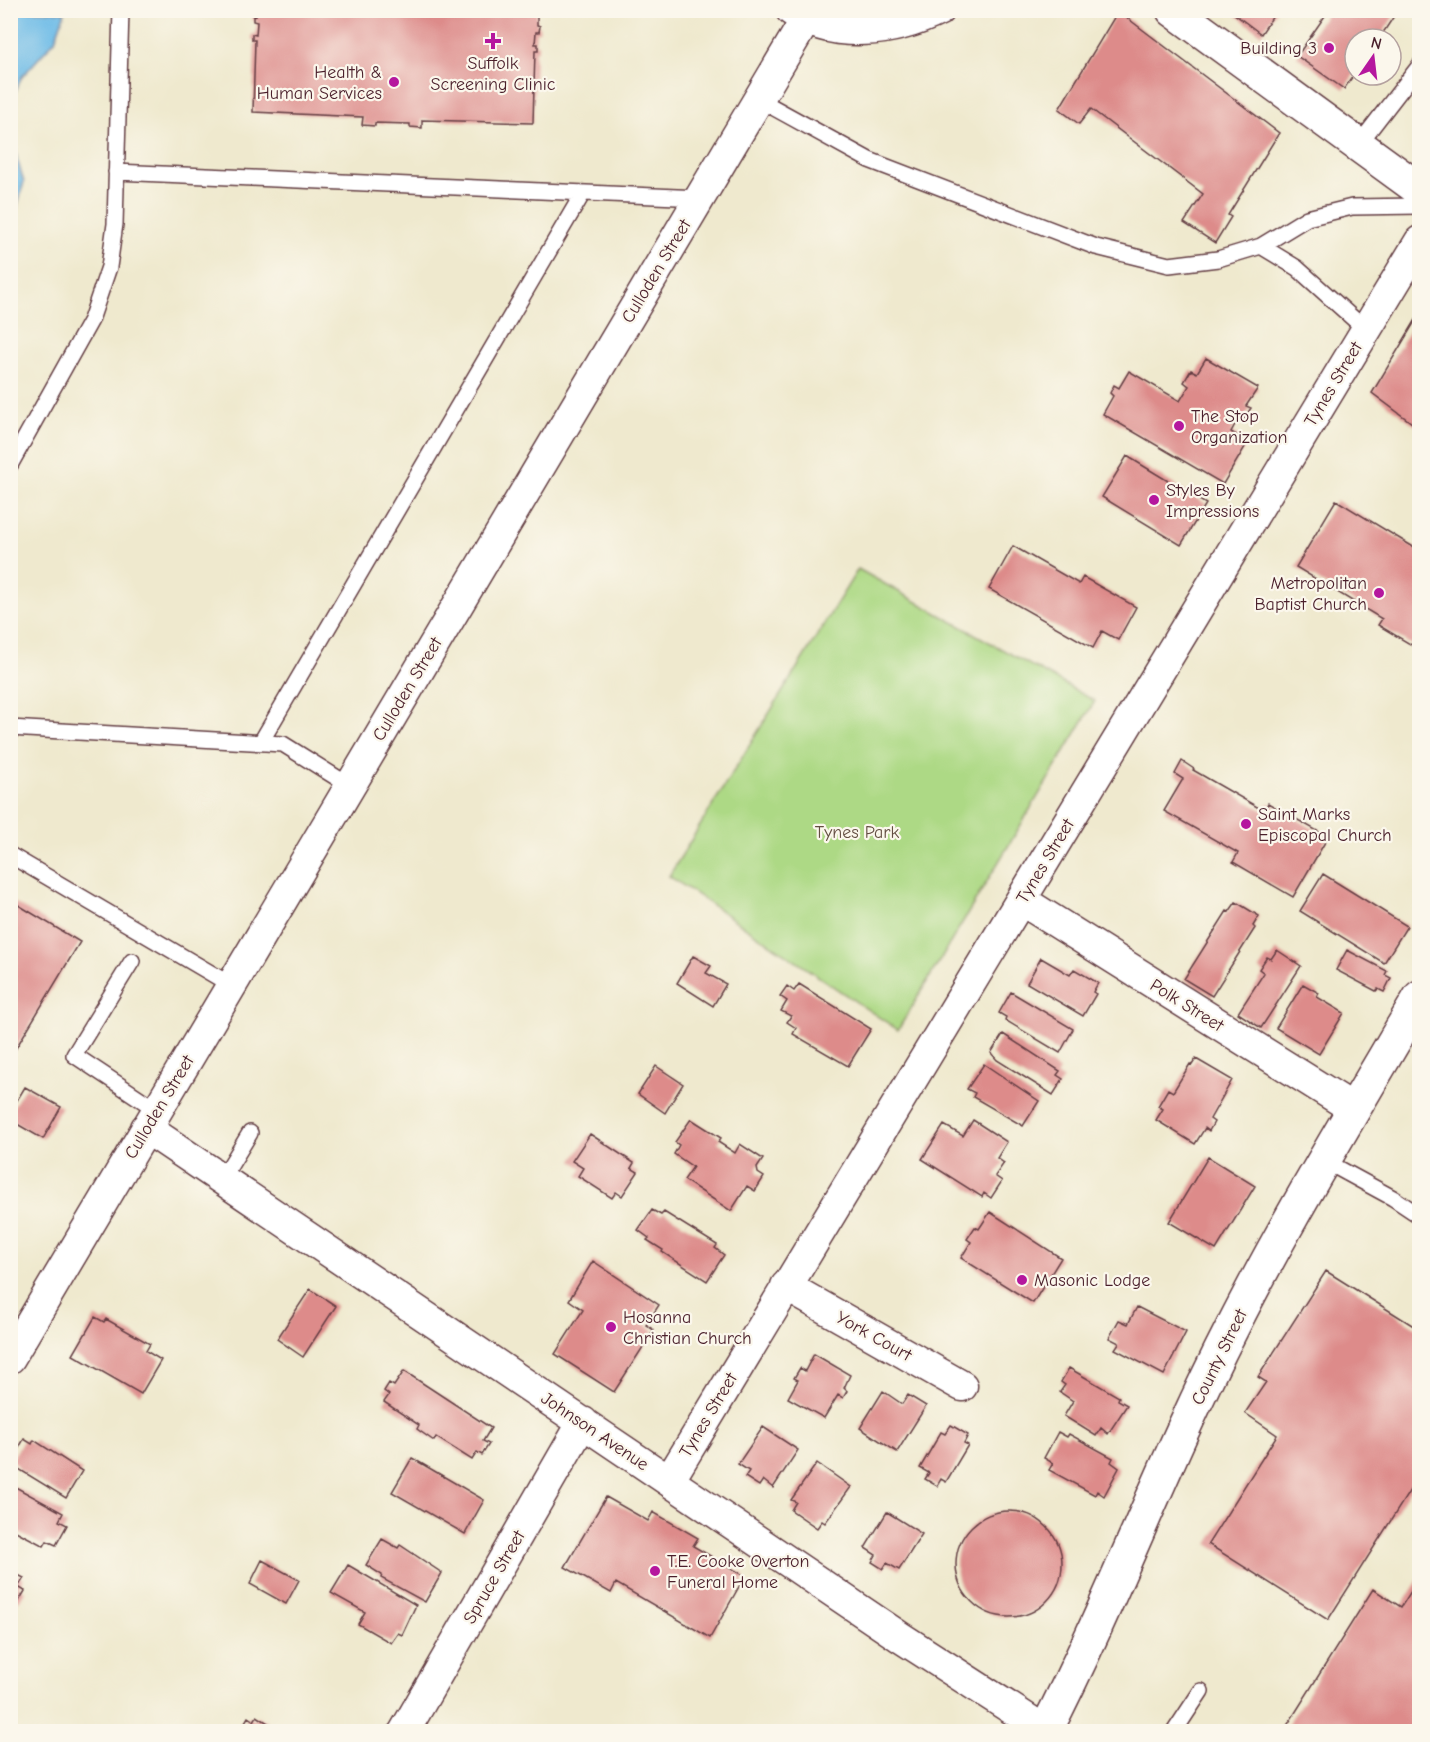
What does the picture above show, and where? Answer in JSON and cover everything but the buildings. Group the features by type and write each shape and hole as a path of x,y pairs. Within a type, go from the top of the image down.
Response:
{"street":[{"path":"798,16 834,27 872,31 916,22 940,10"},
{"path":"1173,10 1208,38 1359,144 1419,190"},
{"name":"Culloden Street","path":"10,1358 758,99 798,16"},
{"name":"Tynes Street","path":"669,1481 1419,242"},
{"name":"Polk Street","path":"1021,900 1354,1109"},
{"name":"County Street","path":"1045,1731 1090,1642 1156,1487 1232,1328 1419,997"},
{"name":"Johnson Avenue","path":"152,1119 222,1179 669,1481 1045,1731"},
{"name":"York Court","path":"786,1286 962,1386"},
{"name":"Spruce Street","path":"404,1731 583,1422"}],"lane":[{"path":"10,465 91,320 109,267 115,224 121,10"},
{"path":"1359,144 1419,65"},
{"path":"758,99 869,160 1096,247 1169,265 1218,259 1261,246 1307,218 1352,207 1419,206"},
{"path":"116,172 699,198"},
{"path":"261,742 583,193"},
{"path":"1261,246 1297,268 1366,330"},
{"path":"10,728 283,744 350,786"},
{"path":"10,855 231,985"},
{"path":"132,961 74,1055 152,1119"},
{"path":"222,1179 250,1133"},
{"path":"1325,1161 1393,1198 1419,1216"},
{"path":"1174,1731 1201,1691"}],"green space":[{"name":"Tynes Park","path":"858,569 1095,701 898,1030 669,876"}],"water":[{"path":"11,10 65,12 55,40 21,78 14,95 11,123"},
{"path":"11,123 17,159 24,182 11,228"}],"place":[{"name":"Suffolk Screening Clinic","path":"493,41"},
{"name":"Building 3","path":"1329,48"},
{"name":"Health & Human Services","path":"394,82"},
{"name":"The Stop Organization","path":"1179,426"},
{"name":"Styles By Impressions","path":"1154,500"},
{"name":"Metropolitan Baptist Church","path":"1379,593"},
{"name":"Saint Marks Episcopal Church","path":"1246,824"},
{"name":"Masonic Lodge","path":"1022,1280"},
{"name":"Hosanna Christian Church","path":"611,1327"},
{"name":"T.E. Cooke Overton Funeral Home","path":"655,1571"}]}
